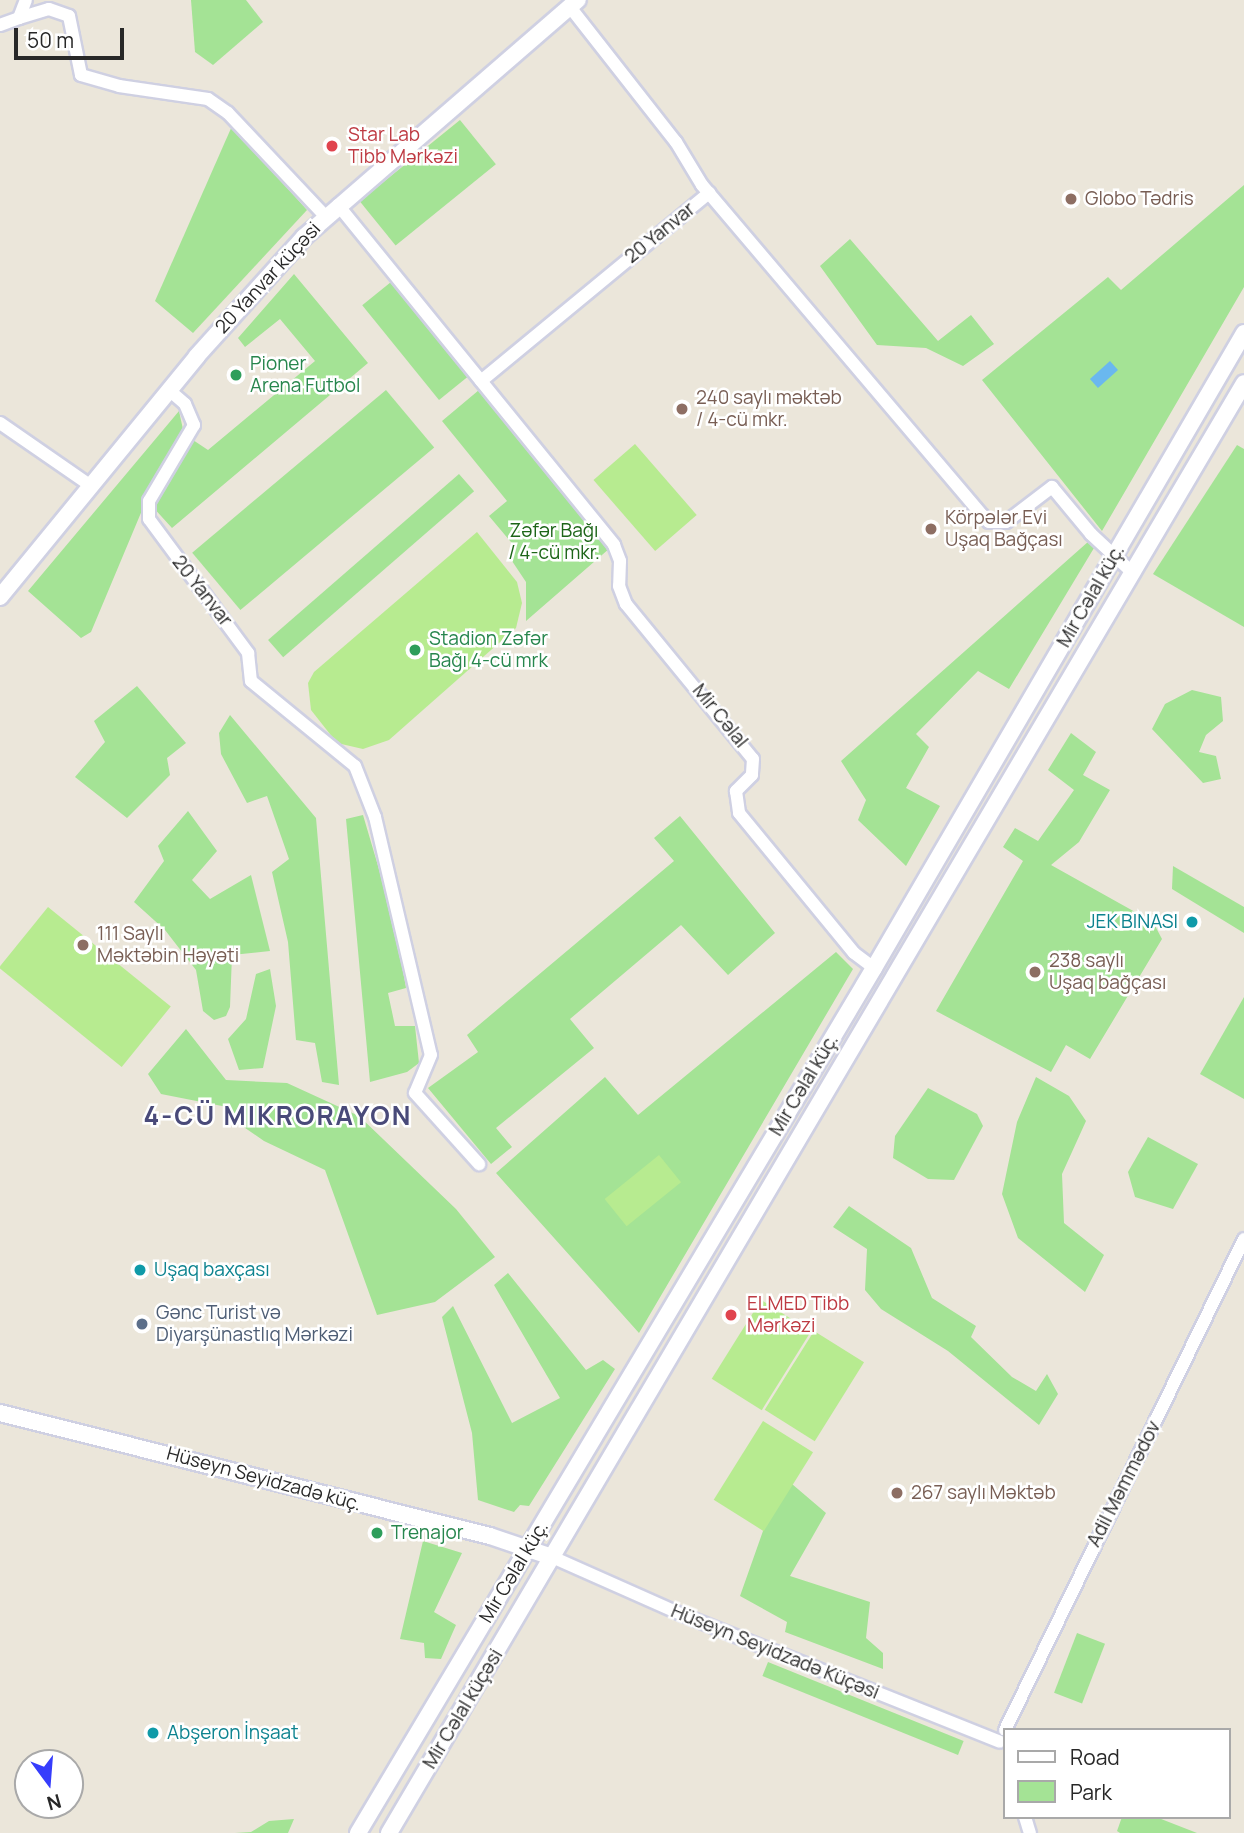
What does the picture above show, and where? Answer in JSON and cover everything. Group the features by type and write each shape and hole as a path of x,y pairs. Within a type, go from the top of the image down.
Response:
{"street":[{"path":"19,18 26,0"},
{"name":"20 Yanvar","path":"574,4 676,142 709,193 809,307 989,522 997,524 1013,518 1052,487 1114,556"},
{"name":"20 Yanvar küçəsi","path":"0,597 169,390 325,216 574,4"},
{"path":"0,24 49,9 69,16 82,75 119,86 208,99 228,113 325,216"},
{"name":"20 Yanvar","path":"481,381 709,193"},
{"path":"338,205 481,381"},
{"name":"Mir Cəlal küç.","path":"358,1833 874,968 1244,333"},
{"name":"Mir Cəlal","path":"481,381 614,545 621,596 753,759 752,775 736,791 739,813 854,953 874,968"},
{"name":"Mir Cəlal küç.","path":"537,1585 1244,383"},
{"name":"20 Yanvar","path":"169,390 186,404 194,425 149,501 149,519 248,653 250,681 355,766 375,817 431,1055 415,1093 479,1164"},
{"path":"0,423 91,486"},
{"path":"1114,556 1133,573"},
{"name":"Adil Məmmədov","path":"1010,1728 1244,1239"},
{"name":"Hüseyn Seyidzadə küç.","path":"0,1413 528,1547 552,1557"},
{"name":"Hüseyn Seyidzadə Küçəsi","path":"552,1557 683,1615 1002,1739"},
{"name":"Mir Cəlal küçəsi","path":"389,1833 537,1585"}],"green space":[{"path":"191,0 246,0 263,22 213,65 195,52"},
{"path":"460,120 496,164 396,245 360,201"},
{"path":"232,126 307,210 193,333 155,301"},
{"path":"1244,185 1244,287 1102,531 982,380 1108,277 1121,290"},
{"path":"850,239 938,341 971,315 994,344 963,366 926,348 877,345 820,266"},
{"path":"294,274 368,363 172,528 151,505 143,508 91,632 81,638 28,591 179,411 184,434 208,450 315,361 280,319 245,347 238,338"},
{"path":"391,282 468,377 439,400 362,305"},
{"path":"386,390 434,447 240,610 192,553"},
{"name":"Zəfər Bağı / 4-cü mkr.","path":"479,390 610,548 526,621 526,582 508,555 516,548 489,516 507,501 442,421"},
{"path":"635,444 697,515 655,551 593,480"},
{"path":"1237,445 1244,449 1244,627 1153,574"},
{"path":"459,474 474,491 283,657 268,640"},
{"name":"Stadion Zəfər Bağı 4-cü mrk","path":"477,532 517,582 522,603 516,628 389,740 363,749 337,743 311,710 308,683 314,672"},
{"path":"1089,541 1094,548 1009,689 978,671 916,734 929,747 906,788 940,806 906,866 858,820 866,800 841,761"},
{"path":"137,686 186,743 167,758 170,775 127,818 75,777 105,742 94,721"},
{"path":"1192,690 1221,697 1223,721 1206,735 1199,752 1216,756 1221,779 1203,783 1152,729 1165,704"},
{"path":"230,715 316,818 339,1085 322,1082 315,1043 296,1040 288,942 272,872 289,859 267,796 247,803 221,754 219,733"},
{"path":"1071,733 1096,752 1083,775 1110,790 1079,842 1051,865 1153,922 1162,939 1090,1059 1066,1045 1051,1072 936,1011 1023,861 1003,847 1015,828 1038,841 1074,790 1048,770"},
{"path":"188,811 217,851 192,880 210,899 251,875 270,951 232,955 230,1007 226,1016 214,1020 203,1011 196,970 165,930 134,902 164,861 158,846"},
{"path":"363,815 394,920 406,988 388,993 395,1026 415,1026 419,1063 407,1072 370,1082 346,819"},
{"path":"680,816 775,933 728,975 681,925 570,1019 594,1048 496,1128 512,1147 491,1164 428,1088 478,1052 467,1035 674,861 654,838"},
{"path":"1173,866 1244,907 1244,933 1172,889"},
{"path":"48,907 171,1006 122,1067 0,968"},
{"path":"836,952 853,969 639,1333 496,1173 605,1077 638,1115"},
{"path":"270,969 276,1006 263,1068 239,1070 228,1039 246,1019 256,974"},
{"path":"1244,997 1244,1099 1200,1074"},
{"path":"186,1029 226,1080 287,1083 359,1116 456,1209 495,1257 435,1302 377,1315 325,1170 264,1141 235,1121 227,1107 161,1094 148,1074"},
{"path":"1036,1077 1069,1096 1086,1121 1062,1174 1064,1223 1104,1255 1085,1292 1018,1238 1002,1194 1017,1122"},
{"path":"928,1088 977,1114 983,1126 954,1180 928,1179 893,1158 895,1136"},
{"path":"1148,1137 1198,1164 1173,1209 1135,1197 1128,1172"},
{"path":"659,1155 681,1182 627,1226 605,1199"},
{"path":"849,1206 911,1248 932,1298 976,1326 971,1337 1012,1377 1036,1391 1047,1374 1058,1394 1039,1425 948,1351 881,1309 865,1290 867,1249 833,1227"},
{"path":"508,1273 586,1370 603,1360 615,1369 529,1506 520,1505 514,1512 478,1500 472,1433 442,1317 453,1306 512,1423 560,1398 494,1285"},
{"path":"761,1300 811,1331 762,1410 712,1379"},
{"path":"814,1331 864,1362 815,1441 765,1410"},
{"path":"763,1421 813,1452 764,1531 714,1500"},
{"path":"792,1484 826,1513 790,1576 870,1602 866,1638 883,1653 883,1669 785,1632 787,1622 740,1596 763,1531"},
{"path":"423,1541 462,1553 434,1612 456,1625 441,1659 425,1658 424,1643 400,1639"},
{"path":"1077,1633 1105,1644 1082,1704 1054,1693"},
{"path":"768,1662 964,1741 958,1755 762,1676"},
{"path":"294,1819 288,1833 235,1833 251,1832 269,1821"},
{"path":"1121,1819 1161,1819 1197,1833 1120,1833 1117,1831"}],"water":[{"path":"1110,361 1118,370 1098,388 1090,379"}],"place":[{"name":"Star Lab Tibb Mәrkәzi","path":"332,146"},
{"name":"Globo Tədris","path":"1071,199"},
{"name":"Pioner Arena Futbol","path":"236,375"},
{"name":"240 saylı məktəb / 4-cü mkr.","path":"682,409"},
{"name":"Körpələr Evi Uşaq Bağçası","path":"931,529"},
{"name":"Stadion Zəfər Bağı 4-cü mrk","path":"415,650"},
{"name":"JEK BINASI","path":"1192,922"},
{"name":"111 Saylı Məktəbin Həyəti","path":"83,945"},
{"name":"238 saylı Uşaq bağçası","path":"1035,972"},
{"name":"Uşaq baxçası","path":"140,1270"},
{"name":"ELMED Tibb Mərkəzi","path":"731,1315"},
{"name":"Gənc Turist və Diyarşünastlıq Mərkəzi","path":"142,1324"},
{"name":"267 saylı Məktəb","path":"897,1493"},
{"name":"Trenajor","path":"377,1533"},
{"name":"Abşeron İnşaat","path":"153,1733"}],"district":[{"name":"4-CÜ MIKRORAYON","path":"278,1116"}]}
